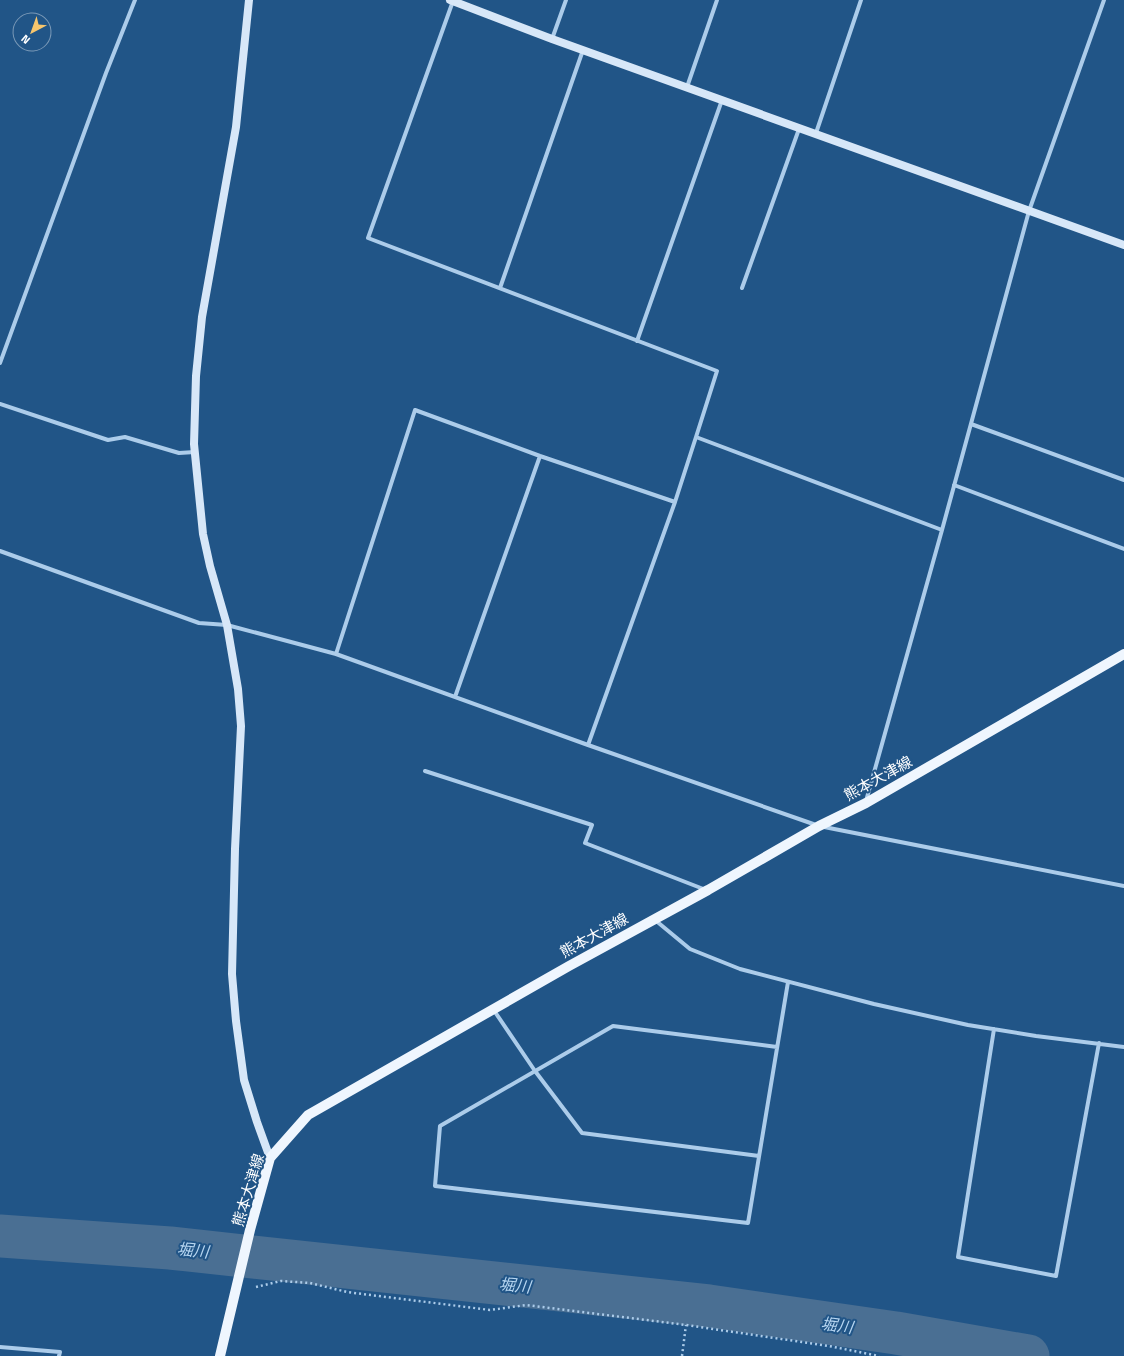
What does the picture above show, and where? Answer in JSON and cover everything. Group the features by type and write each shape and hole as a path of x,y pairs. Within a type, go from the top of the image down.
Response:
{"main road":[{"name":"熊本大津線","path":"220,1356 236,1285 270,1158 308,1115 819,826 866,803 1124,654"}],"street":[{"path":"0,363 106,73 135,0"},
{"path":"248,0 236,127 202,317 196,376 194,444 203,534 210,566 227,625 238,689 241,726 235,849 232,974 236,1021 244,1080 270,1158"},
{"path":"588,745 675,502 717,371 368,238 451,0 552,39 1124,245"},
{"path":"552,39 566,0"},
{"path":"687,87 717,0"},
{"path":"816,134 861,0"},
{"path":"866,803 1029,211 1104,0"},
{"path":"500,288 583,50"},
{"path":"637,341 722,99"},
{"path":"742,288 799,128"},
{"path":"0,404 108,440 125,437 179,453 195,452"},
{"path":"336,654 415,410 540,456 675,502"},
{"path":"971,424 1124,480"},
{"path":"696,437 942,530"},
{"path":"455,697 540,456"},
{"path":"954,485 1124,549"},
{"path":"0,551 199,623 227,625 336,654 819,826 1124,886"},
{"path":"425,771 592,825 585,843 708,890"},
{"path":"654,919 690,949 740,969 788,982 874,1004 968,1025 1036,1036 1124,1046"},
{"path":"777,1047 613,1026 440,1126 435,1186 748,1223 788,982"},
{"path":"493,1009 535,1071 582,1133 759,1156"},
{"path":"994,1029 958,1258 1056,1276 1099,1043"},
{"path":"0,1347 60,1352 59,1356"}],"path":[{"path":"256,1287 281,1281 310,1283 346,1292 490,1310 526,1304 829,1346 879,1356"},
{"path":"682,1356 686,1325"}],"waterway":[{"name":"堀川","path":"0,1236 170,1248 709,1306 896,1333 1028,1356"}]}
